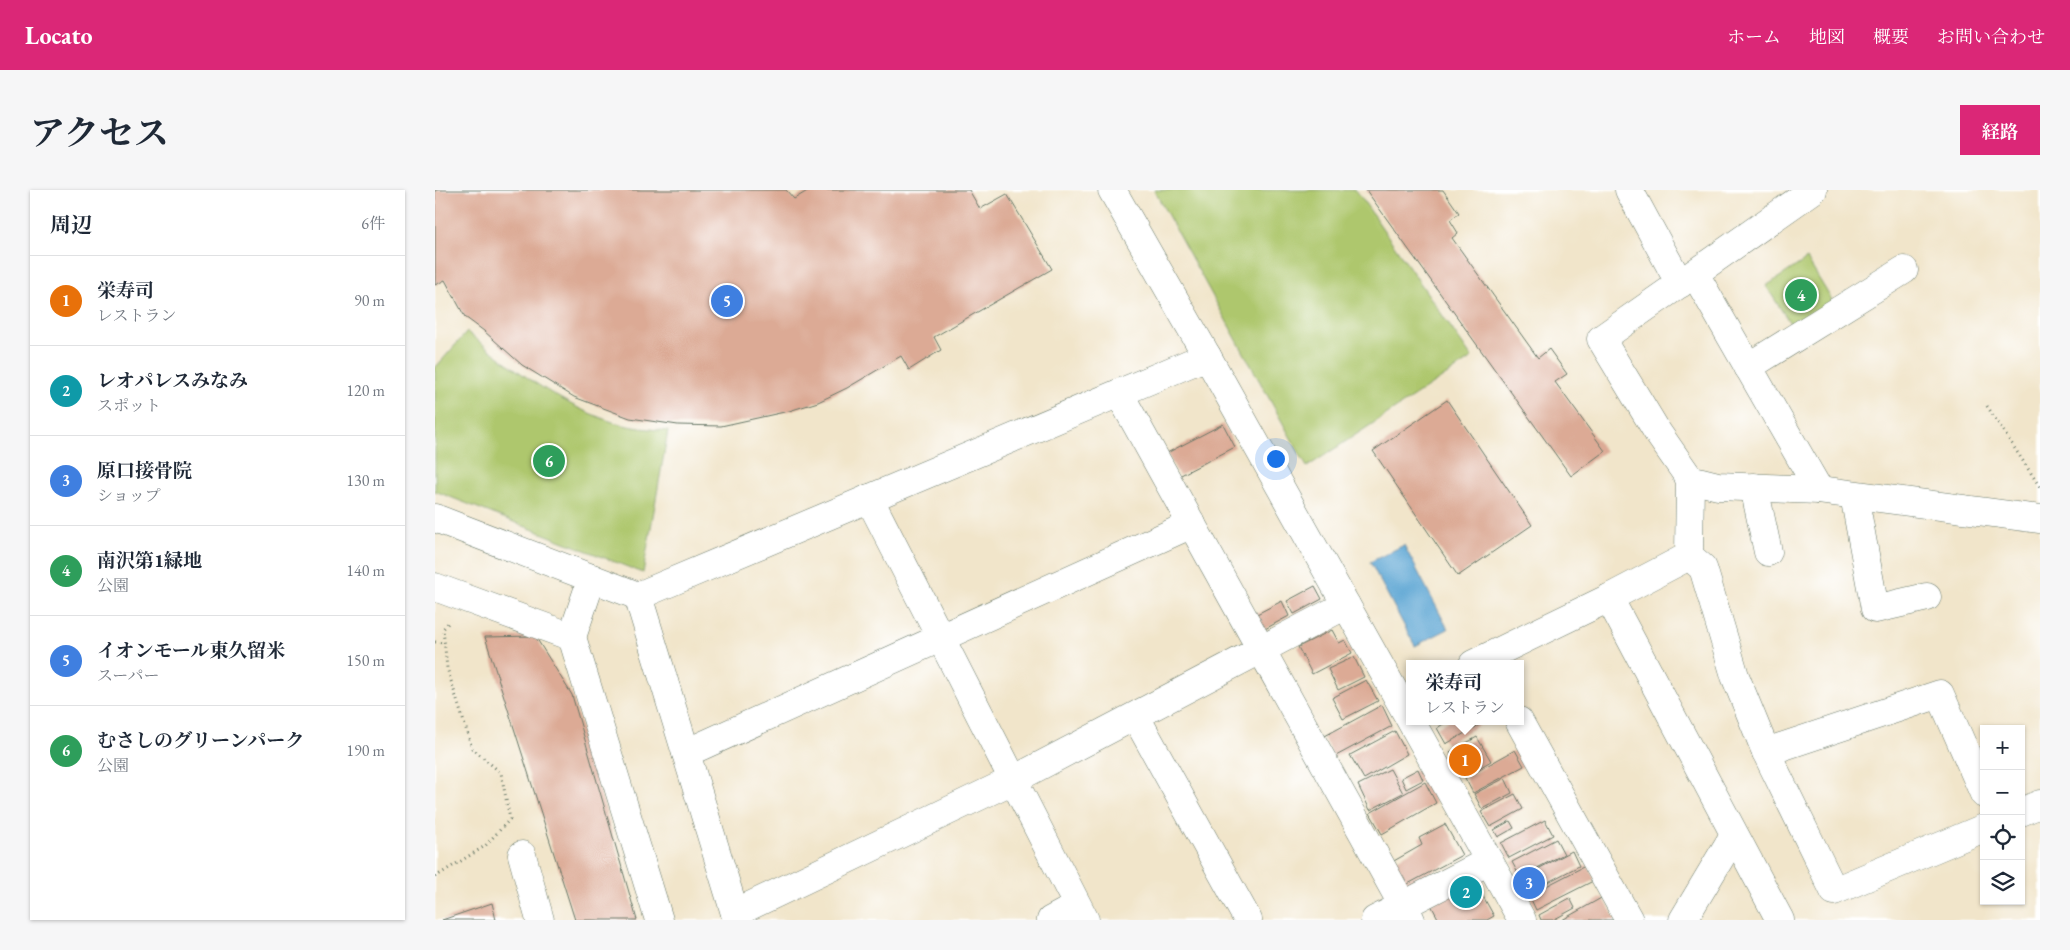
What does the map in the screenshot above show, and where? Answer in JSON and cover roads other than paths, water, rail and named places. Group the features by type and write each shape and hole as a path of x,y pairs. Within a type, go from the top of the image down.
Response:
{"street":[{"path":"1112,190 1346,605 1404,698"},
{"path":"1629,190 1687,279 1748,367 1819,490"},
{"path":"1689,556 1690,479 1601,340 1813,190"},
{"path":"1748,367 1904,270"},
{"path":"435,518 638,596 1207,356"},
{"path":"1119,393 1407,913"},
{"path":"1690,479 1718,486 1819,490 2040,519"},
{"path":"1754,487 1768,552"},
{"path":"1854,495 1875,609 1927,597"},
{"path":"869,498 1081,913 1051,920"},
{"path":"686,753 1192,524"},
{"path":"1485,660 1689,556"},
{"path":"1689,556 1703,568 1735,676 1766,752 1834,891 1980,830"},
{"path":"592,578 572,637 659,920"},
{"path":"435,587 572,637"},
{"path":"638,596 736,917 1013,780 1346,605"},
{"path":"1609,598 1780,920"},
{"path":"1766,752 1940,694 1980,785"},
{"path":"1136,717 1248,920"},
{"path":"1418,725 1489,862 1522,920"},
{"path":"1521,725 1629,920"},
{"path":"2025,810 2040,804"},
{"path":"1683,920 1734,835"},
{"path":"522,855 540,920"},
{"path":"1375,920 1407,913 1489,862"}],"water":[{"path":"1404,545 1448,629 1415,646 1370,562"}],"place":[{"name":"南沢第1緑地","path":"1801,295"},
{"name":"イオンモール東久留米","path":"727,301"},
{"name":"むさしのグリーンパーク","path":"549,461"},
{"name":"栄寿司","path":"1465,760"},
{"name":"原口接骨院","path":"1529,883"},
{"name":"レオパレスみなみ","path":"1466,892"}]}
